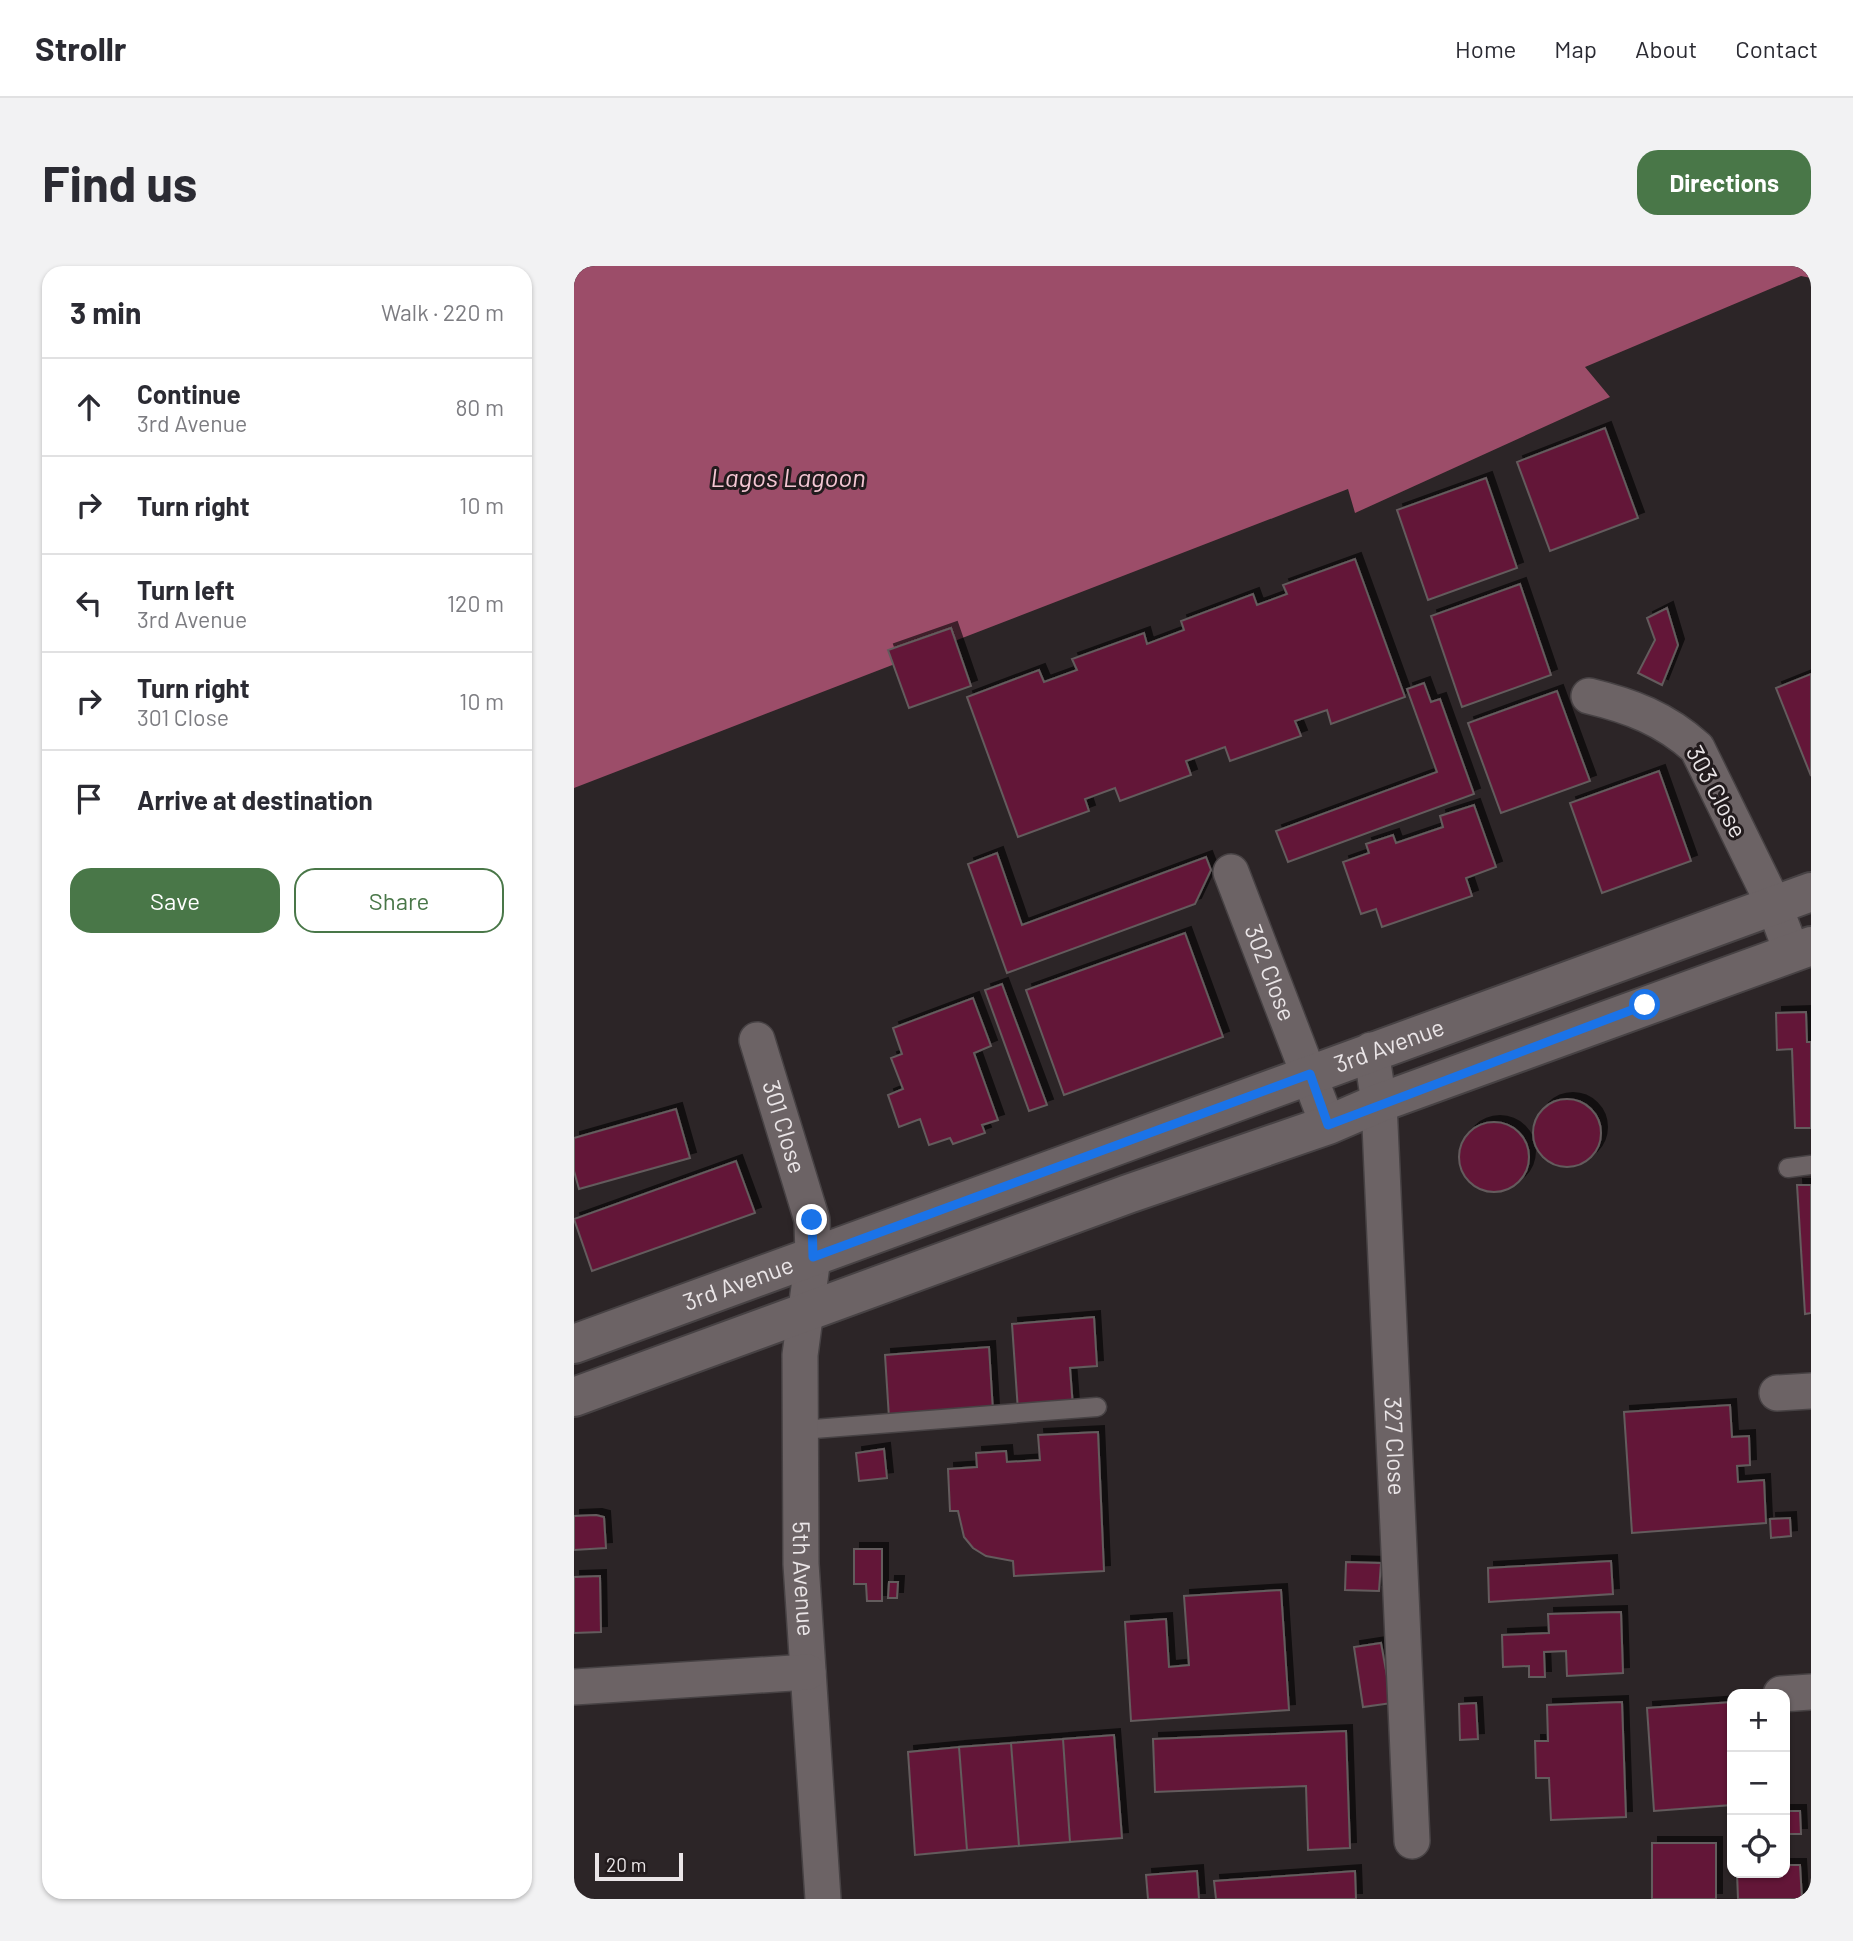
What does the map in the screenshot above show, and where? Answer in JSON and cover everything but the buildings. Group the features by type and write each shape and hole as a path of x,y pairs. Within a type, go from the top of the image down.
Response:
{"street":[{"name":"303 Close","path":"1589,696 1633,706 1677,729 1698,748 1774,905 1802,949"},
{"name":"302 Close","path":"1231,872 1328,1125"},
{"name":"3rd Avenue","path":"574,1344 1811,892"},
{"name":"3rd Avenue","path":"574,1397 1328,1125 1380,1103 1802,949"},
{"name":"301 Close","path":"757,1040 812,1220 813,1257"},
{"name":"327 Close","path":"1371,1051 1380,1103 1412,1842"},
{"name":"5th Avenue","path":"813,1257 800,1355 801,1563 823,1899"},
{"path":"574,1686 808,1672"},
{"path":"1790,1693 1811,1692"}],"lane":[{"path":"1788,1168 1811,1165"},
{"path":"801,1430 1097,1407"}],"water":[{"name":"Lagos Lagoon","path":"574,266 1811,266 1811,278 1801,276 1585,367 1610,397 1355,513 1348,489 574,788"}],"route":[{"path":"812,1220 813,1257 1310,1074 1328,1125 1380,1103 1645,1005"}]}
